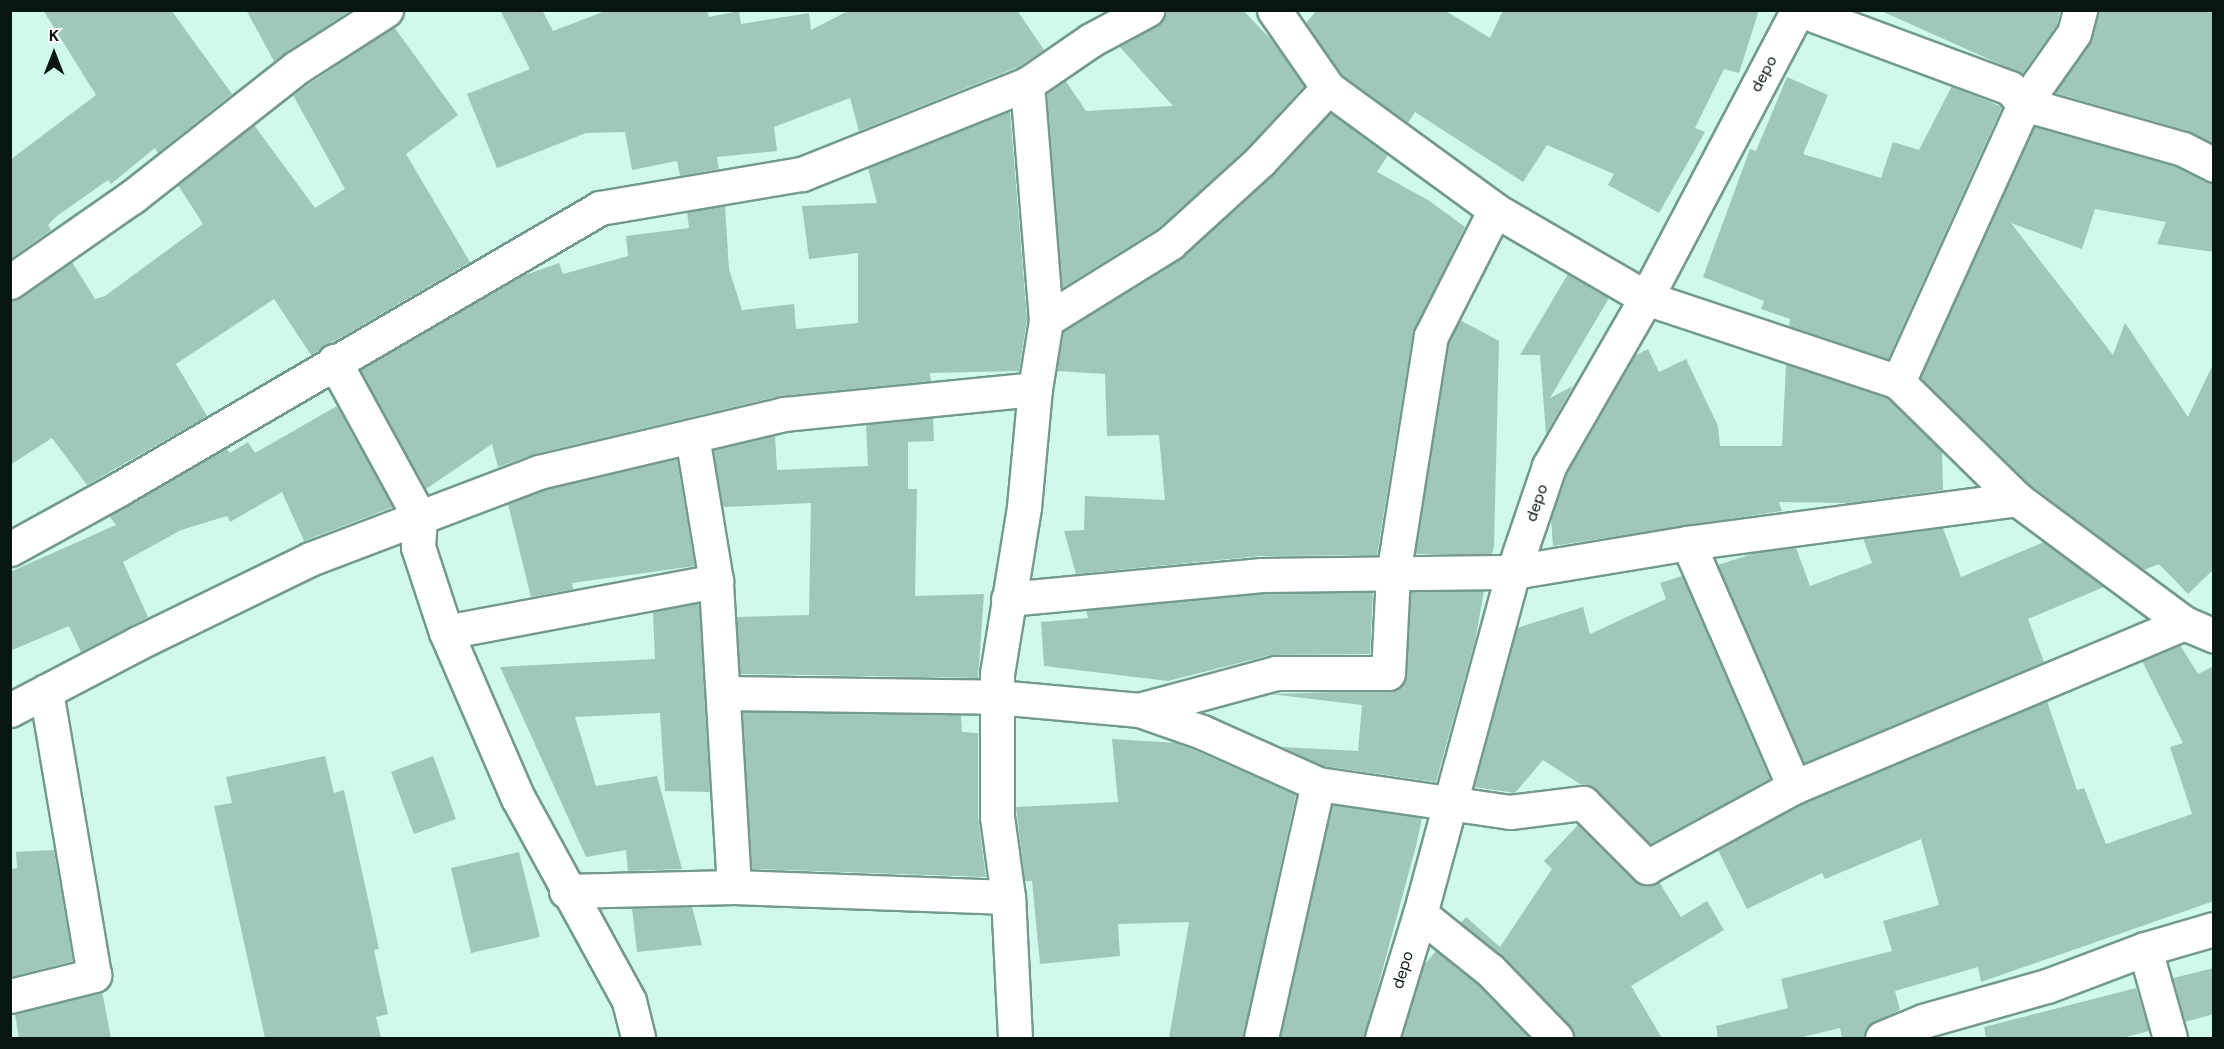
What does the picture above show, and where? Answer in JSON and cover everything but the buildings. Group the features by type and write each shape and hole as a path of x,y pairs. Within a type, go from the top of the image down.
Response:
{"street":[{"path":"10,282 132,197 296,68 386,10"},
{"path":"10,549 119,489 334,361 600,208 802,174 1027,84 1091,40 1147,10"},
{"path":"1274,10 1328,88 1495,210 1646,298 1898,382 2017,499 2205,630"},
{"path":"1799,10 2010,88 2024,104 2182,149 2214,165"},
{"name":"depo","path":"1382,1038 1420,914 1512,572 1549,466 1646,298 1799,10"},
{"path":"1898,382 2024,104 2074,33 2080,10"},
{"path":"1015,1038 1008,897 997,817 997,697 1008,599 1024,507 1035,389 1046,320 1027,84"},
{"path":"1046,320 1170,243 1260,161 1328,88"},
{"path":"1140,710 1276,673 1388,673 1392,575 1431,336 1495,210"},
{"path":"334,361 420,518 418,547 446,632 518,798 566,891 628,1001 638,1038"},
{"path":"10,710 310,559 539,472 784,414 1035,389"},
{"path":"692,436 716,581 734,887"},
{"path":"1008,599 1262,575 1512,572 1688,543 2017,499"},
{"path":"1688,543 1794,787"},
{"path":"446,632 716,581"},
{"path":"724,693 997,697 1140,710 1202,732 1318,784 1510,812 1583,803 1647,867 1794,787 2205,630"},
{"path":"10,996 94,975 46,691"},
{"path":"1261,1038 1318,784"},
{"path":"566,891 734,887 1008,897"},
{"path":"1420,914 1490,970 1557,1038"},
{"path":"1882,1038 1925,1030 2145,949 2214,929"},
{"path":"2145,949 2170,1038"}]}
